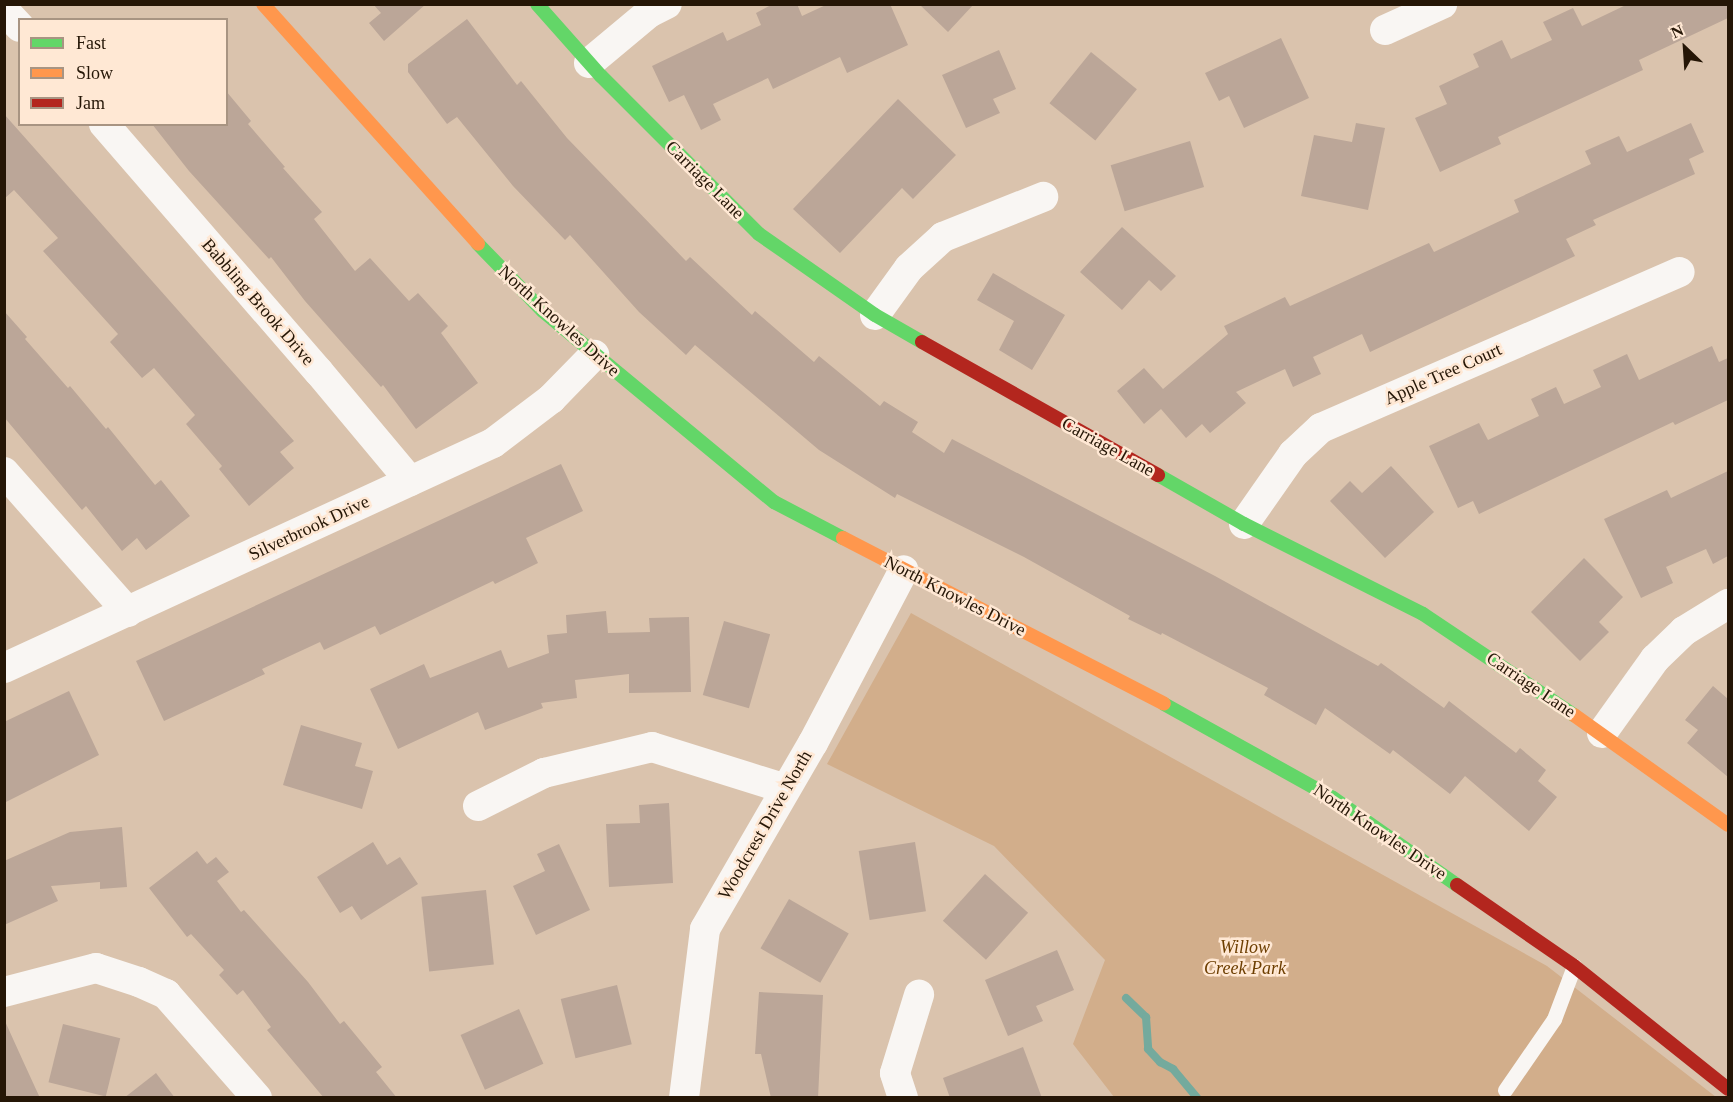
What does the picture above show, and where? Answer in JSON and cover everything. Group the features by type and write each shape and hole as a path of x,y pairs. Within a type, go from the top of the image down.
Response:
{"street":[{"name":"North Knowles Drive","path":"263,4 499,267 543,311 774,502 1198,722 1332,798 1574,966 1728,1089"},
{"name":"Carriage Lane","path":"537,4 589,63 759,234 875,315 1244,524 1423,614 1602,733 1728,825"},
{"path":"589,63 649,13 667,4"},
{"path":"1385,30 1442,4"},
{"path":"4,10 18,25"},
{"name":"Babbling Brook Drive","path":"106,126 319,372 410,481"},
{"path":"875,315 909,268 943,237 1043,196"},
{"name":"Apple Tree Court","path":"1244,524 1293,454 1321,428 1679,272"},
{"name":"Silverbrook Drive","path":"4,668 493,443 551,399 594,355"},
{"path":"4,472 128,612"},
{"name":"Woodcrest Drive North","path":"684,1098 705,929 786,789 904,570"},
{"path":"1602,733 1655,659 1684,632 1728,604"},
{"path":"478,806 544,772 652,747 786,789"},
{"path":"4,992 96,968 139,982 166,994 257,1098"},
{"path":"903,1098 895,1073 919,995"}],"lane":[{"path":"1504,1090 1554,1019 1574,966"}],"green space":[{"name":"Willow Creek Park","path":"911,613 1547,966 1716,1097 1114,1097 1073,1044 1105,960 994,846 827,764"}],"building":[{"path":"373,4 426,4 384,41 369,23 381,13"},
{"path":"773,4 797,4 802,16 828,4 890,4 908,45 847,73 840,57 773,89 768,78 713,104 721,120 701,130 684,95 669,102 652,66 723,32 727,41 761,25 756,13"},
{"path":"919,4 974,4 948,32"},
{"path":"1628,4 1728,4 1728,18 1639,60 1643,70 1498,137 1501,144 1440,172 1415,118 1447,104 1439,86 1479,67 1473,54 1502,40 1511,59 1552,40 1543,22 1573,8 1582,26"},
{"path":"467,19 517,85 521,81 567,138 686,261 690,257 752,315 755,311 814,362 819,356 880,406 884,401 918,422 912,432 944,453 952,439 1215,576 1378,666 1381,663 1444,708 1449,701 1516,753 1520,748 1546,770 1538,781 1557,797 1529,831 1465,776 1450,794 1393,750 1390,754 1325,708 1316,725 1264,695 1268,688 1162,633 1161,635 1128,619 1130,616 1024,557 897,494 895,498 819,450 695,345 686,355 639,312 570,235 565,240 513,186 457,117 447,124 408,72 408,64"},
{"path":"1281,38 1309,98 1244,128 1229,96 1219,101 1205,73"},
{"path":"999,50 1016,89 993,99 1000,113 966,128 942,75"},
{"path":"1091,52 1137,89 1095,140 1049,103"},
{"path":"228,93 251,121 248,124 322,212 314,219 355,271 370,258 409,301 418,293 448,326 441,333 478,383 416,429 383,385 381,387 305,301 271,257 269,259 189,171 154,126 228,126"},
{"path":"898,99 956,155 913,199 902,188 840,253 793,209"},
{"path":"4,114 294,441 280,452 294,468 249,506 219,469 222,466 186,424 195,415 154,368 142,378 110,342 118,334 43,251 58,238 14,190 4,199"},
{"path":"1356,123 1385,128 1368,210 1301,196 1314,135 1352,142"},
{"path":"1691,123 1704,152 1689,159 1695,174 1593,220 1596,225 1566,239 1575,256 1370,352 1362,334 1313,357 1321,374 1293,387 1285,369 1236,392 1246,403 1210,433 1202,424 1186,438 1161,409 1144,424 1117,391 1144,368 1163,389 1228,334 1224,326 1285,297 1290,306 1429,243 1434,252 1519,212 1514,200 1591,164 1585,151 1619,136 1627,152"},
{"path":"1190,141 1204,187 1125,211 1111,165"},
{"path":"1122,227 1176,276 1161,291 1149,280 1122,310 1080,272"},
{"path":"993,273 1065,315 1032,370 999,350 1014,321 977,300"},
{"path":"4,311 68,388 70,386 106,429 108,427 155,485 161,480 190,516 146,550 137,538 122,551 86,506 82,510 4,417"},
{"path":"1712,346 1719,362 1728,358 1728,400 1675,425 1673,422 1479,514 1473,501 1458,508 1429,446 1479,423 1488,440 1539,416 1531,399 1556,387 1564,404 1601,387 1593,370 1627,354 1639,380"},
{"path":"561,464 583,511 526,538 538,563 495,584 493,581 380,635 375,626 324,650 320,642 262,669 265,674 164,721 136,661"},
{"path":"1391,466 1434,512 1385,558 1330,501 1350,481 1362,493"},
{"path":"1728,471 1728,556 1713,564 1706,549 1666,567 1673,583 1641,598 1604,519 1667,490 1671,498"},
{"path":"1584,558 1623,597 1599,622 1609,632 1580,661 1531,612"},
{"path":"606,611 608,633 650,632 649,618 689,617 691,692 629,693 629,674 575,680 577,698 541,703 543,708 485,730 478,712 398,749 370,689 424,664 430,678 501,650 508,668 549,653 547,635 567,633 566,615"},
{"path":"724,621 770,634 749,708 703,695"},
{"path":"1713,686 1728,699 1728,777 1687,743 1698,730 1685,720"},
{"path":"69,691 99,755 4,803 4,722"},
{"path":"301,725 362,743 355,766 373,771 362,809 283,785"},
{"path":"669,803 673,883 609,887 606,824 640,823 639,805"},
{"path":"122,827 127,887 100,889 100,882 51,886 58,901 4,925 4,861 70,832"},
{"path":"373,842 387,865 400,857 418,884 361,920 352,906 340,913 317,877"},
{"path":"915,842 926,911 870,920 859,851"},
{"path":"559,844 590,910 536,935 513,886 545,871 537,854"},
{"path":"197,851 207,864 216,857 229,872 217,881 241,912 244,910 308,982 340,1024 344,1021 382,1067 376,1072 397,1098 324,1098 267,1030 271,1027 243,990 237,995 219,975 224,970 191,934 187,937 149,888"},
{"path":"985,874 1028,913 986,960 943,921"},
{"path":"486,890 494,965 429,971 421,897"},
{"path":"789,899 849,934 820,983 760,948"},
{"path":"1057,950 1074,990 1036,1006 1043,1021 1008,1036 985,980"},
{"path":"617,985 632,1044 575,1058 561,999"},
{"path":"759,992 823,995 818,1098 771,1098 761,1054 755,1054"},
{"path":"519,1009 543,1064 485,1090 461,1035"},
{"path":"4,1019 23,1061 40,1098 4,1098"},
{"path":"63,1024 120,1038 106,1096 48,1082"},
{"path":"1023,1047 1042,1098 950,1098 943,1078"},
{"path":"156,1073 175,1098 124,1098"}],"waterway":[{"path":"1126,998 1146,1017 1148,1049 1160,1062 1173,1069 1197,1098"}],"traffic: fast":[{"path":"537,4 601,76 759,234 875,315 922,342"},
{"path":"478,244 543,311 774,502 843,538"},
{"path":"1158,475 1244,524 1423,614 1574,715"},
{"path":"1164,704 1333,798 1457,885"}],"traffic: slow":[{"path":"263,4 478,244"},
{"path":"843,538 1164,704"},
{"path":"1574,715 1728,825"}],"traffic: jam":[{"path":"922,342 1158,475"},
{"path":"1457,885 1574,966 1728,1089"}]}
